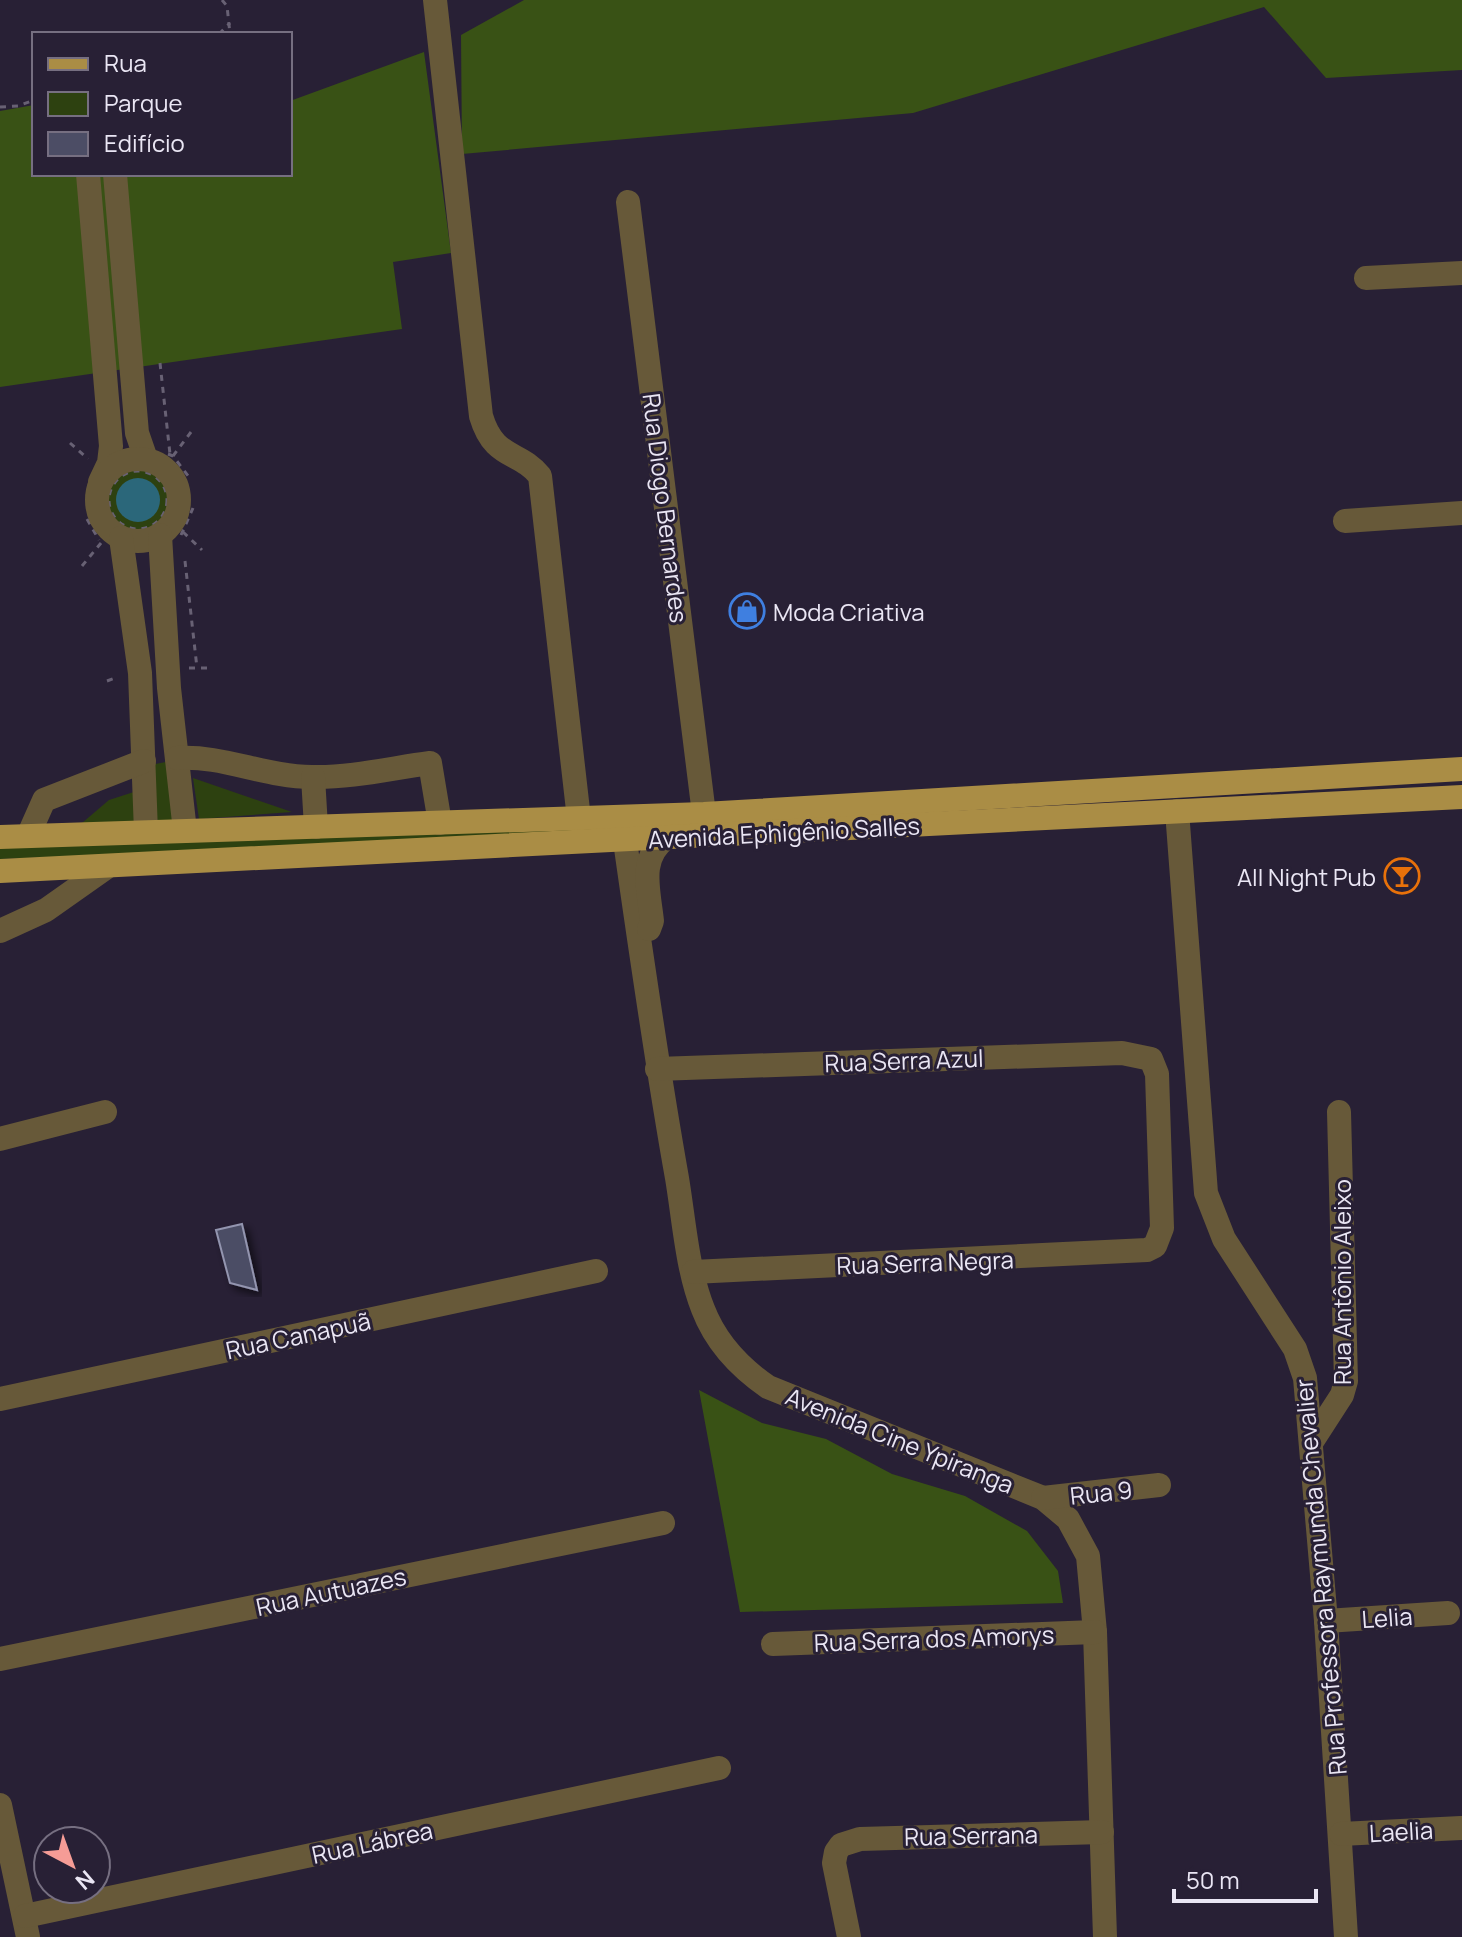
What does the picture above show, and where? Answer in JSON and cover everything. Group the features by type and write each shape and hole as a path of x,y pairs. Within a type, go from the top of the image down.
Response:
{"main road":[{"name":"Avenida Ephigênio Salles","path":"0,837 704,814 1462,769"},
{"name":"Avenida Ephigênio Salles","path":"0,871 1462,797"}],"street":[{"path":"435,0 481,416 485,432 496,446 539,473 579,819"},
{"path":"88,176 112,450 97,473 97,508 111,540 140,673 146,832"},
{"path":"111,540 142,541 166,530 176,516 178,492 163,457 137,433 115,176"},
{"name":"Rua Diogo Bernardes","path":"628,202 704,814"},
{"path":"1366,278 1462,273"},
{"path":"97,473 120,462 163,457"},
{"path":"1345,521 1462,513"},
{"path":"166,530 168,679 185,831"},
{"path":"177,758 206,756 247,770 313,777 430,763 440,823"},
{"path":"28,836 44,800 144,761"},
{"path":"313,777 316,827"},
{"name":"Rua Professora Raymunda Chevalier","path":"1177,811 1206,1193 1229,1248 1301,1362 1326,1621 1346,1937"},
{"name":"Avenida Cine Ypiranga","path":"640,949 652,921 649,854 666,838"},
{"name":"Avenida Cine Ypiranga","path":"625,841 657,1069 693,1272 702,1308 713,1331 744,1370 768,1387 1043,1498 1068,1519 1088,1556 1095,1632 1105,1937"},
{"path":"0,931 46,910 107,867"},
{"name":"Rua Serra Azul","path":"657,1069 1122,1053 1151,1059 1157,1074 1162,1228 1155,1246"},
{"path":"0,1139 105,1112"},
{"name":"Rua Antônio Aleixo","path":"1311,1443 1342,1395 1346,1381 1339,1112"},
{"name":"Rua Serra Negra","path":"693,1272 1133,1253 1155,1246"},
{"name":"Rua Canapuã","path":"0,1399 596,1271"},
{"name":"Rua 9","path":"1043,1498 1159,1485"},
{"name":"Rua Autuazes","path":"0,1659 663,1523"},
{"name":"Lelia","path":"1326,1621 1448,1613"},
{"name":"Rua Serra dos Amorys","path":"773,1644 1095,1632"},
{"name":"Rua Lábrea","path":"26,1927 719,1768"},
{"path":"0,1805 26,1927"},
{"name":"Laelia","path":"1341,1834 1461,1828"},
{"name":"Rua Serrana","path":"849,1937 834,1863 841,1845 860,1839 884,1837 1102,1832"}],"path":[{"path":"222,0 230,32"},
{"path":"221,32 230,23"},
{"path":"0,107 32,100"},
{"path":"160,363 163,457"},
{"path":"163,457 191,432"},
{"path":"70,443 97,473"},
{"path":"166,530 165,490 160,482 145,471 125,474 112,487 112,513 126,527 166,530 202,550"},
{"path":"82,566 111,540"},
{"path":"183,549 197,668"}],"green space":[{"path":"524,0 1462,0 1462,70 1326,78 1264,7 913,113 462,154 461,35"},
{"path":"424,52 451,253 393,262 402,329 0,387 0,111 32,105 32,176 292,176 292,100"},
{"path":"132,468 144,468 161,477 168,488 168,512 161,523 144,532 132,532 120,527 111,518 106,506 106,494 111,482 120,473"},
{"path":"171,761 179,822 158,825 150,765"},
{"path":"193,778 292,812 199,819"},
{"path":"143,789 141,828 75,829 109,800"},
{"path":"644,821 642,836 0,859 0,844"},
{"path":"699,1390 762,1423 826,1439 892,1474 965,1496 1027,1531 1058,1571 1063,1603 740,1612"}],"water":[{"path":"138,478 154,484 160,500 154,516 138,522 122,516 116,500 122,484"}],"building":[{"path":"242,1224 257,1290 230,1283 216,1230"}],"place":[{"name":"Moda Criativa","path":"747,611"},
{"name":"All Night Pub","path":"1402,876"}]}
